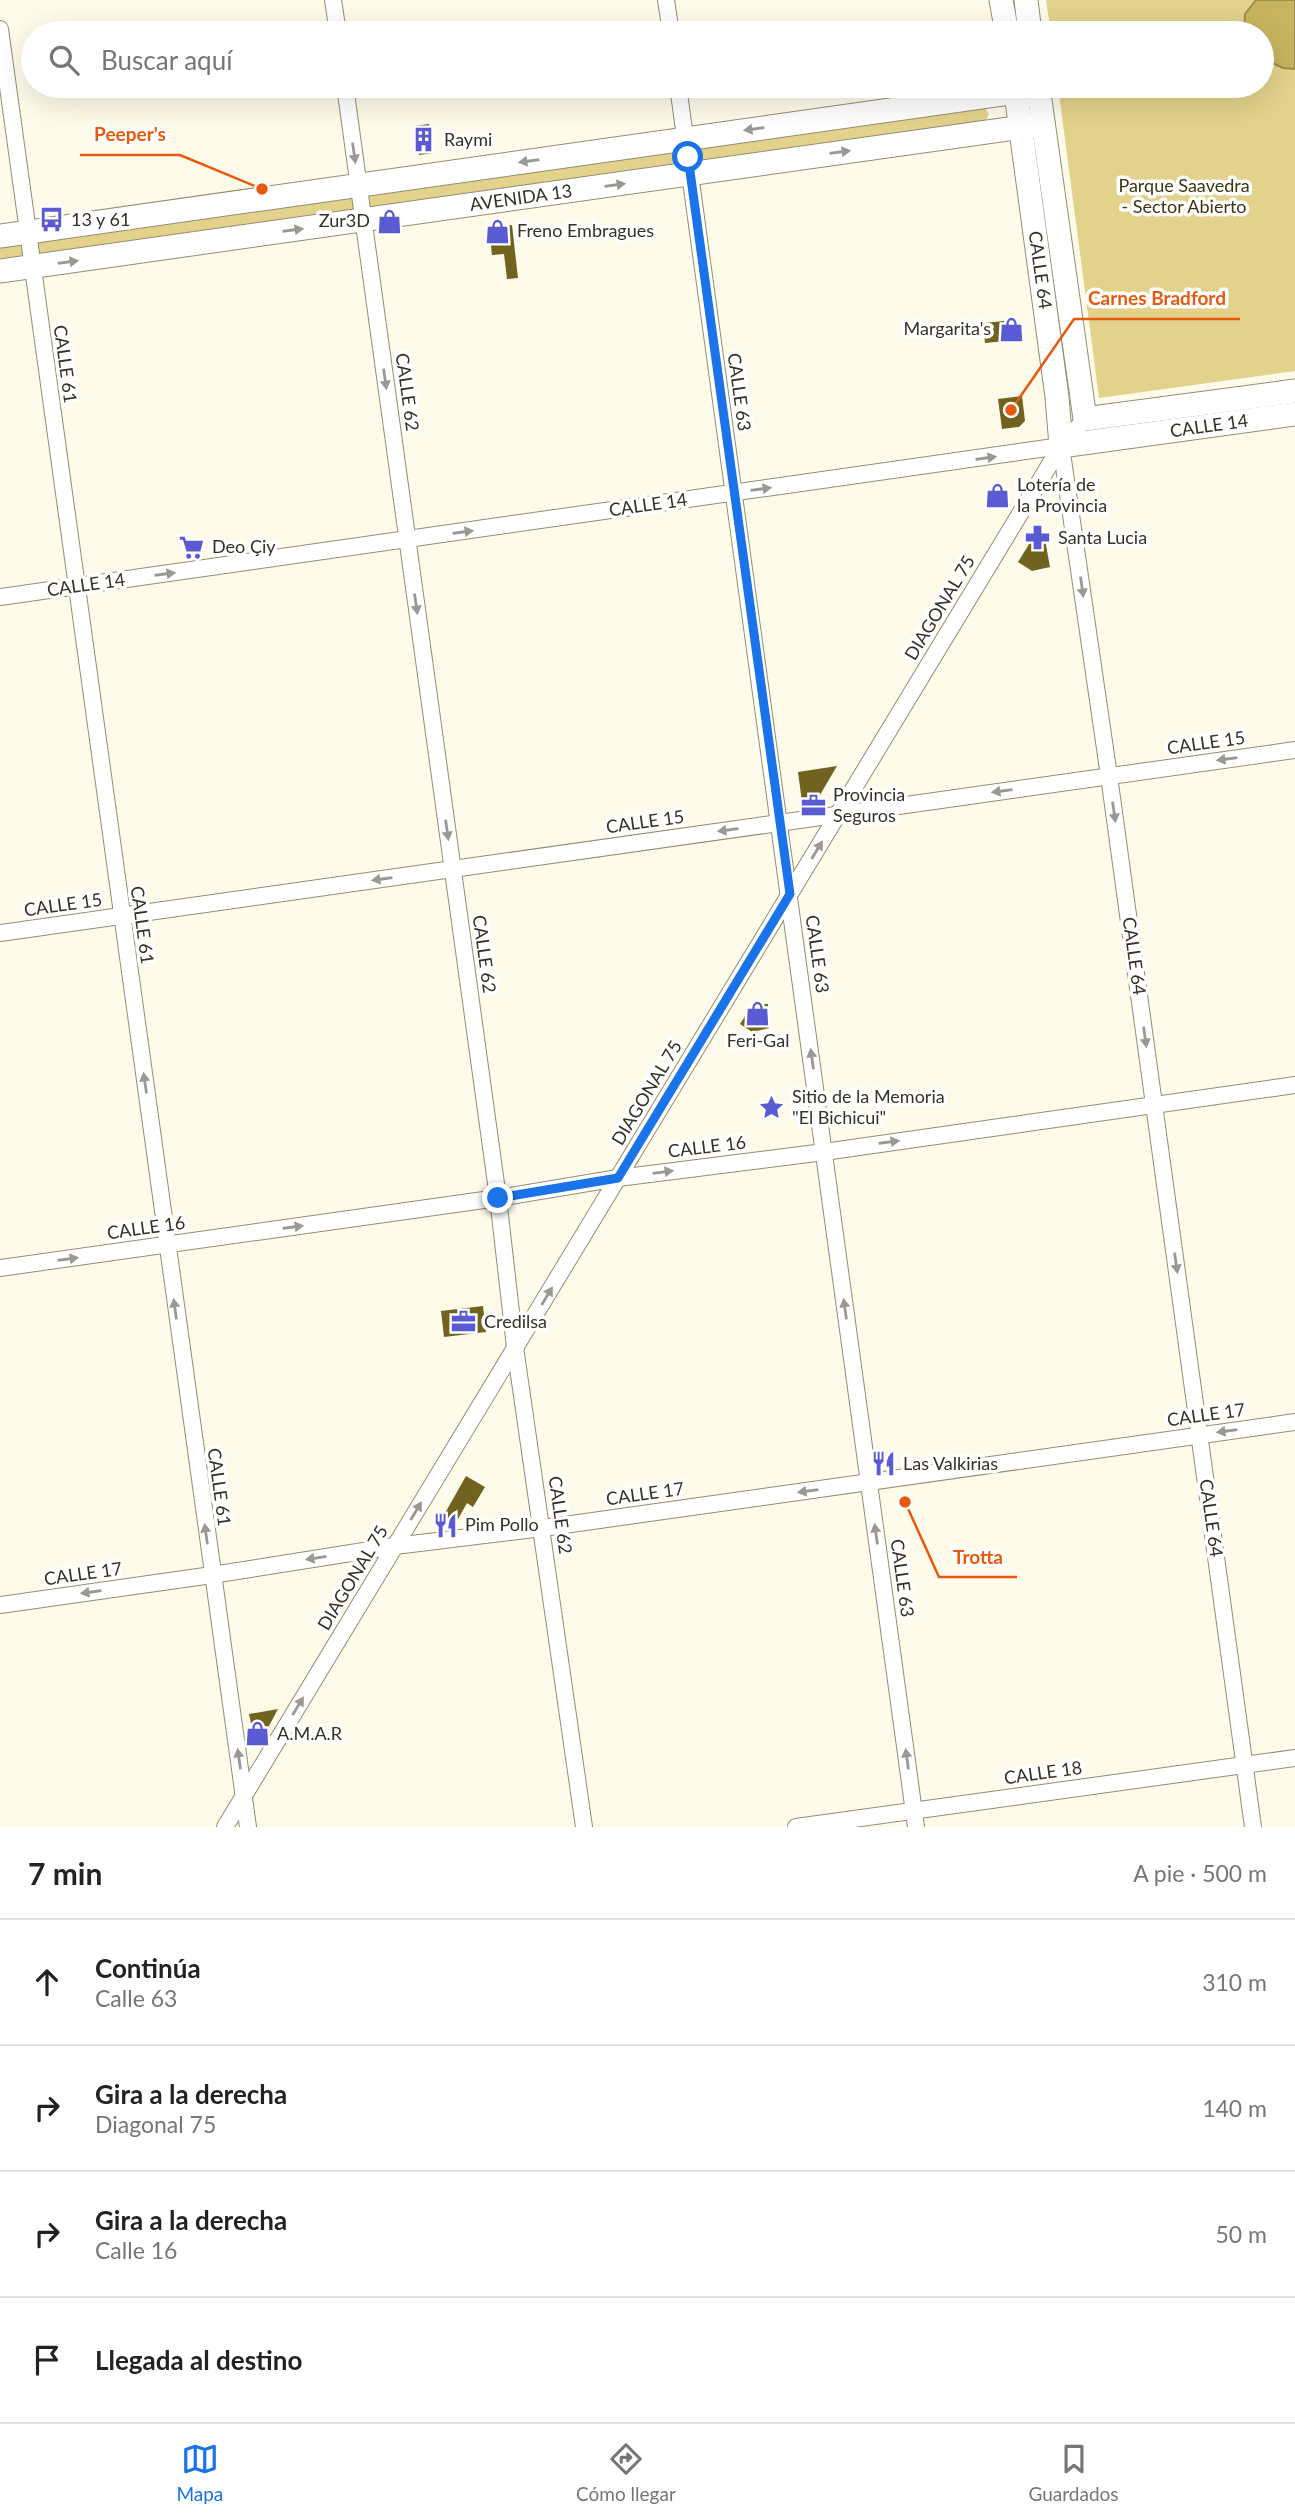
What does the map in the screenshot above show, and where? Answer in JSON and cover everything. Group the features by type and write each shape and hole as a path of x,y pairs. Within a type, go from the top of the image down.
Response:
{"main road":[{"path":"1001,0 1005,21"},
{"path":"1026,0 1029,21"},
{"name":"AVENIDA 13","path":"0,236 959,98"},
{"name":"CALLE 64","path":"1027,98 1061,446"},
{"name":"AVENIDA 13","path":"0,271 1031,125"},
{"name":"CALLE 64","path":"1031,125 1085,419"},
{"name":"CALLE 14","path":"1085,419 1295,391"},
{"name":"CALLE 14","path":"1061,446 1295,414"}],"street":[{"path":"333,0 336,21"},
{"path":"666,0 669,21"},
{"name":"CALLE 61","path":"0,29 248,1827"},
{"name":"CALLE 62","path":"347,98 498,1198 515,1347 584,1827"},
{"name":"CALLE 63","path":"680,98 915,1819"},
{"name":"DIAGONAL 75","path":"225,1827 1061,446 1085,419"},
{"name":"CALLE 14","path":"0,597 1061,446"},
{"name":"CALLE 64","path":"1061,446 1109,776 1253,1827"},
{"name":"CALLE 15","path":"0,933 1295,750"},
{"name":"CALLE 16","path":"0,1268 498,1198 618,1178 824,1152 1295,1085"},
{"name":"CALLE 17","path":"0,1605 395,1546 543,1528 1295,1422"},
{"name":"CALLE 18","path":"796,1827 915,1819 1295,1758"}],"green space":[{"name":"Parque Saavedra - Sector Abierto","path":"1046,0 1295,0 1295,371 1099,398 1060,98 1274,98 1274,21 1049,21"},
{"path":"983,106 989,114 984,124 0,259 0,241"}],"shaded area":[{"path":"1256,0 1295,0 1295,69 1274,64 1274,21 1245,21 1245,14"}],"building":[{"name":"Raymi","path":"429,124 433,153 419,155 415,126"},
{"path":"512,225 518,278 507,279 504,254 492,255 489,228"},
{"path":"1015,320 1017,340 985,343 983,323"},
{"path":"1022,396 1025,421 1019,427 1002,429 998,399"},
{"path":"1036,533 1044,534 1050,567 1032,571 1018,562"},
{"path":"837,766 817,800 802,802 798,772"},
{"name":"Feri-Gal","path":"753,1004 768,1004 769,1028 752,1032 740,1024"},
{"name":"Credilsa","path":"483,1306 486,1332 444,1337 441,1311"},
{"path":"466,1476 485,1487 473,1507 467,1503 454,1526 444,1527 440,1522"},
{"path":"278,1709 262,1739 254,1737 249,1714"}],"place":[{"name":"Raymi","path":"424,140"},
{"name":"Peeper's","path":"262,189"},
{"name":"13 y 61","path":"51,220"},
{"name":"Zur3D","path":"390,221"},
{"name":"Freno Embragues","path":"497,231"},
{"name":"Margarita's","path":"1011,329"},
{"name":"Carnes Bradford","path":"1011,410"},
{"name":"Lotería de la Provincia","path":"997,495"},
{"name":"Santa Lucia","path":"1038,538"},
{"name":"Deo Çiy","path":"192,547"},
{"name":"Provincia Seguros","path":"813,805"},
{"name":"Feri-Gal","path":"758,1014"},
{"name":"Sitio de la Memoria \"El Bichicui\"","path":"772,1107"},
{"name":"Credilsa","path":"464,1322"},
{"name":"Las Valkirias","path":"883,1464"},
{"name":"Trotta","path":"905,1502"},
{"name":"Pim Pollo","path":"445,1525"},
{"name":"A.M.A.R","path":"257,1734"}],"route":[{"path":"498,1198 618,1178 790,894 688,157"}]}
